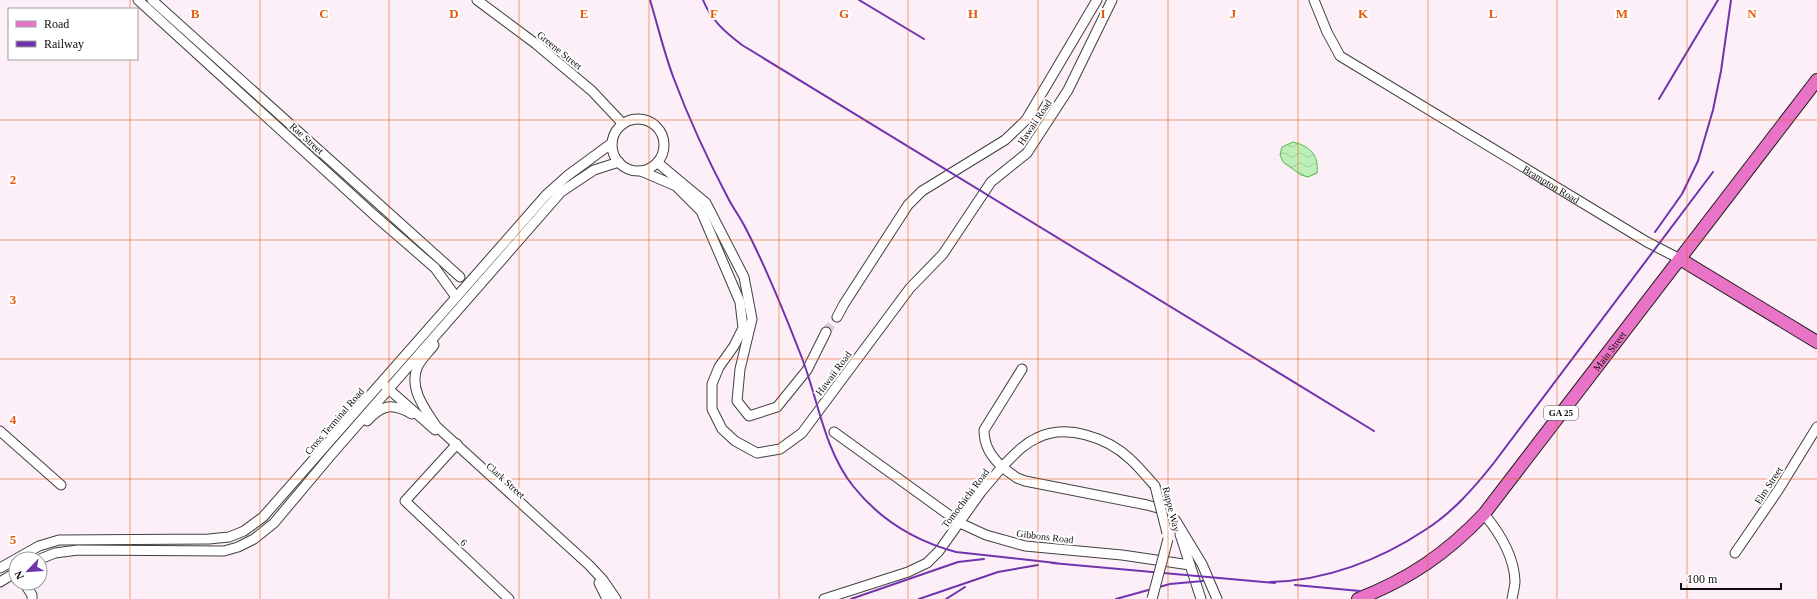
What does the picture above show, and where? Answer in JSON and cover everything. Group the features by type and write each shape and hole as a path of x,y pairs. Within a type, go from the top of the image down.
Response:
{"main road":[{"name":"Main Street","path":"1358,599 1372,596 1430,563 1459,539 1484,514 1817,80"},
{"name":"Brampton Road","path":"1680,259 1817,342"}],"street":[{"name":"Rae Street","path":"138,0 374,215 435,268 456,297"},
{"name":"Rae Street","path":"152,0 460,277"},
{"name":"Greene Street","path":"476,0 536,44 592,91 623,124"},
{"name":"Hawaii Road","path":"837,317 908,205 922,191 1005,140 1026,120 1097,0"},
{"name":"Hawaii Road","path":"641,171 676,186 700,211 740,302 742,328 734,346 719,368 712,384 712,409 722,428 734,441 757,453 780,449 802,433 910,288 943,254 991,182 1027,153 1068,90 1112,0"},
{"name":"Brampton Road","path":"1314,0 1327,32 1340,56 1647,242 1680,259"},
{"path":"639,119 647,120 657,128 664,139 662,155 658,163 641,171 629,170 619,162 613,152 612,143 618,129 623,124 630,120 639,119"},
{"name":"Cross Terminal Road","path":"48,556 55,553 78,550 210,552 238,547 254,539 274,522 338,446 456,297 547,194 567,176 612,143"},
{"name":"Cross Terminal Road","path":"0,568 39,546 59,540 209,539 229,537 244,531 263,517 461,306 561,192 594,170 619,162"},
{"path":"658,163 706,203 744,277 752,319 740,369 737,401 749,416 777,407 807,370 826,332"},
{"name":"Clark Street","path":"461,306 417,367 415,384 417,393 424,408 436,426 455,446 592,574 601,585 607,599"},
{"path":"1002,467 994,459 988,449 984,440 984,430 1022,369"},
{"name":"Clark Street","path":"385,386 590,565 603,580 616,599"},
{"path":"338,446 348,441 371,416 382,408 393,406 404,410 427,423"},
{"name":"Elm Street","path":"1735,553 1783,482 1817,427"},
{"path":"0,431 61,485"},
{"name":"Rappe Way","path":"1002,467 1021,448 1038,437 1066,431 1096,437 1130,458 1155,486 1167,536 1152,599"},
{"name":"Gibbons Road","path":"834,432 960,523 986,535 1025,546 1122,555 1190,565"},
{"name":"6","path":"455,446 404,501 509,599"},
{"name":"Tomochichi Road","path":"824,599 927,563 939,551 981,492 1002,467 1017,478 1025,481 1157,507 1171,515 1176,521"},
{"path":"1484,514 1496,529 1512,562 1515,582 1512,599"},
{"path":"1176,521 1201,599"},
{"path":"1176,521 1202,564 1217,599"}],"water":[{"path":"1293,142 1304,146 1312,152 1315,156 1317,173 1308,177 1301,175 1283,162 1280,155 1282,147"}],"tunnel":[{"path":"826,332 837,317"}],"railway":[{"path":"650,0 667,59 686,109 713,169 745,227 767,273 806,370 828,439 843,471 853,486 863,498 887,519 899,528 926,542 956,552 1056,563"},
{"path":"703,0 714,20 742,45 1374,431"},
{"path":"859,0 924,39"},
{"path":"1659,99 1718,0"},
{"path":"1655,232 1682,194 1698,161 1713,110 1721,71 1731,0"},
{"path":"1270,582 1311,578 1351,567 1371,559 1408,541 1435,523 1453,508 1493,464 1713,172"},
{"path":"851,599 958,562 984,559"},
{"path":"1052,563 1275,583"},
{"path":"919,599 998,572 1038,565"},
{"path":"1116,599 1170,584 1203,581"},
{"path":"1295,585 1360,591"},
{"path":"946,599 965,587"}]}
